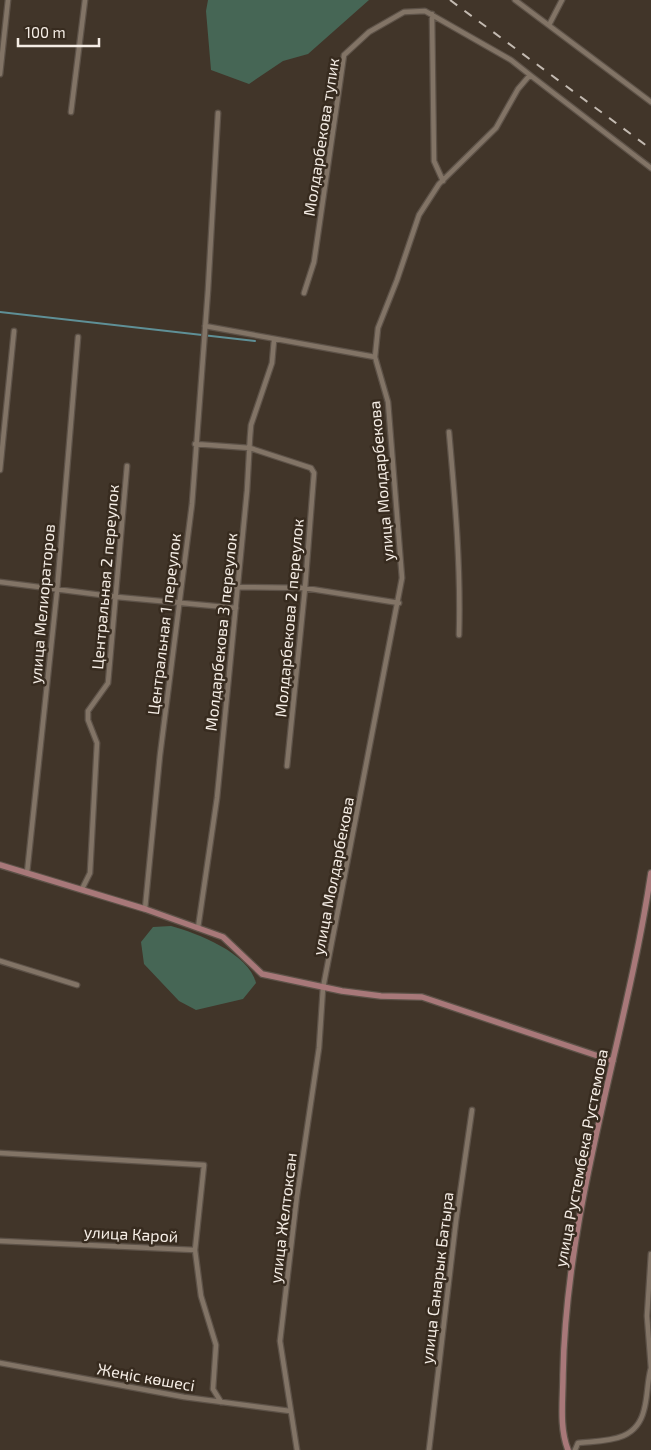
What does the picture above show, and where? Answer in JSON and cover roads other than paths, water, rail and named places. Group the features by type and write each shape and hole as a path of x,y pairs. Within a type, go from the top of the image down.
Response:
{"street":[{"path":"0,74 8,0"},
{"path":"71,112 85,0"},
{"path":"515,0 651,102"},
{"path":"549,25 562,0"},
{"name":"Молдарбекова тупик","path":"304,293 314,262 344,55 370,32 404,12 420,11 432,14"},
{"path":"432,14 511,60 651,168"},
{"path":"432,14 434,161 443,181"},
{"name":"улица Молдарбекова","path":"323,988 399,603 402,578 388,402 375,357 378,328 419,215 443,181 496,128 518,90 530,75"},
{"name":"Центральная 1 переулок","path":"144,909 178,602 192,504 218,113"},
{"path":"205,326 375,357"},
{"path":"0,470 14,331"},
{"name":"улица Мелиораторов","path":"27,873 57,591 78,337"},
{"name":"Молдарбекова 3 переулок","path":"198,928 217,798 236,608 236,587 251,425 272,363 274,340"},
{"path":"449,432 457,522 460,591 459,635"},
{"path":"195,444 250,448"},
{"name":"Молдарбекова 2 переулок","path":"250,448 311,468 314,473 305,588 287,766"},
{"name":"Центральная 2 переулок","path":"82,889 90,873 97,742 88,720 88,711 108,684 127,466"},
{"path":"0,582 57,591 236,608"},
{"path":"236,587 305,588 399,603"},
{"path":"0,865 144,909 223,937 262,974 323,988 381,996 422,997 613,1061"},
{"name":"улица Рустембека Рустемова","path":"568,1450 562,1437 564,1367 571,1280 582,1212 635,965 651,872"},
{"path":"0,962 77,985"},
{"name":"улица Желтоксан","path":"297,1450 280,1341 297,1196 319,1048 323,988"},
{"name":"улица Санарык Батыра","path":"429,1450 456,1221 472,1110"},
{"path":"0,1153 204,1165 195,1250"},
{"name":"улица Карой","path":"0,1241 195,1250 202,1296 216,1346 212,1388 221,1402"},
{"path":"575,1450 578,1443 620,1439 638,1426 644,1410 651,1368 647,1316 651,1254"},
{"name":"Жеңіс көшесі","path":"0,1363 175,1396 290,1411"}],"waterway":[{"path":"0,312 255,341"}],"railway":[{"path":"450,0 651,149"}]}
